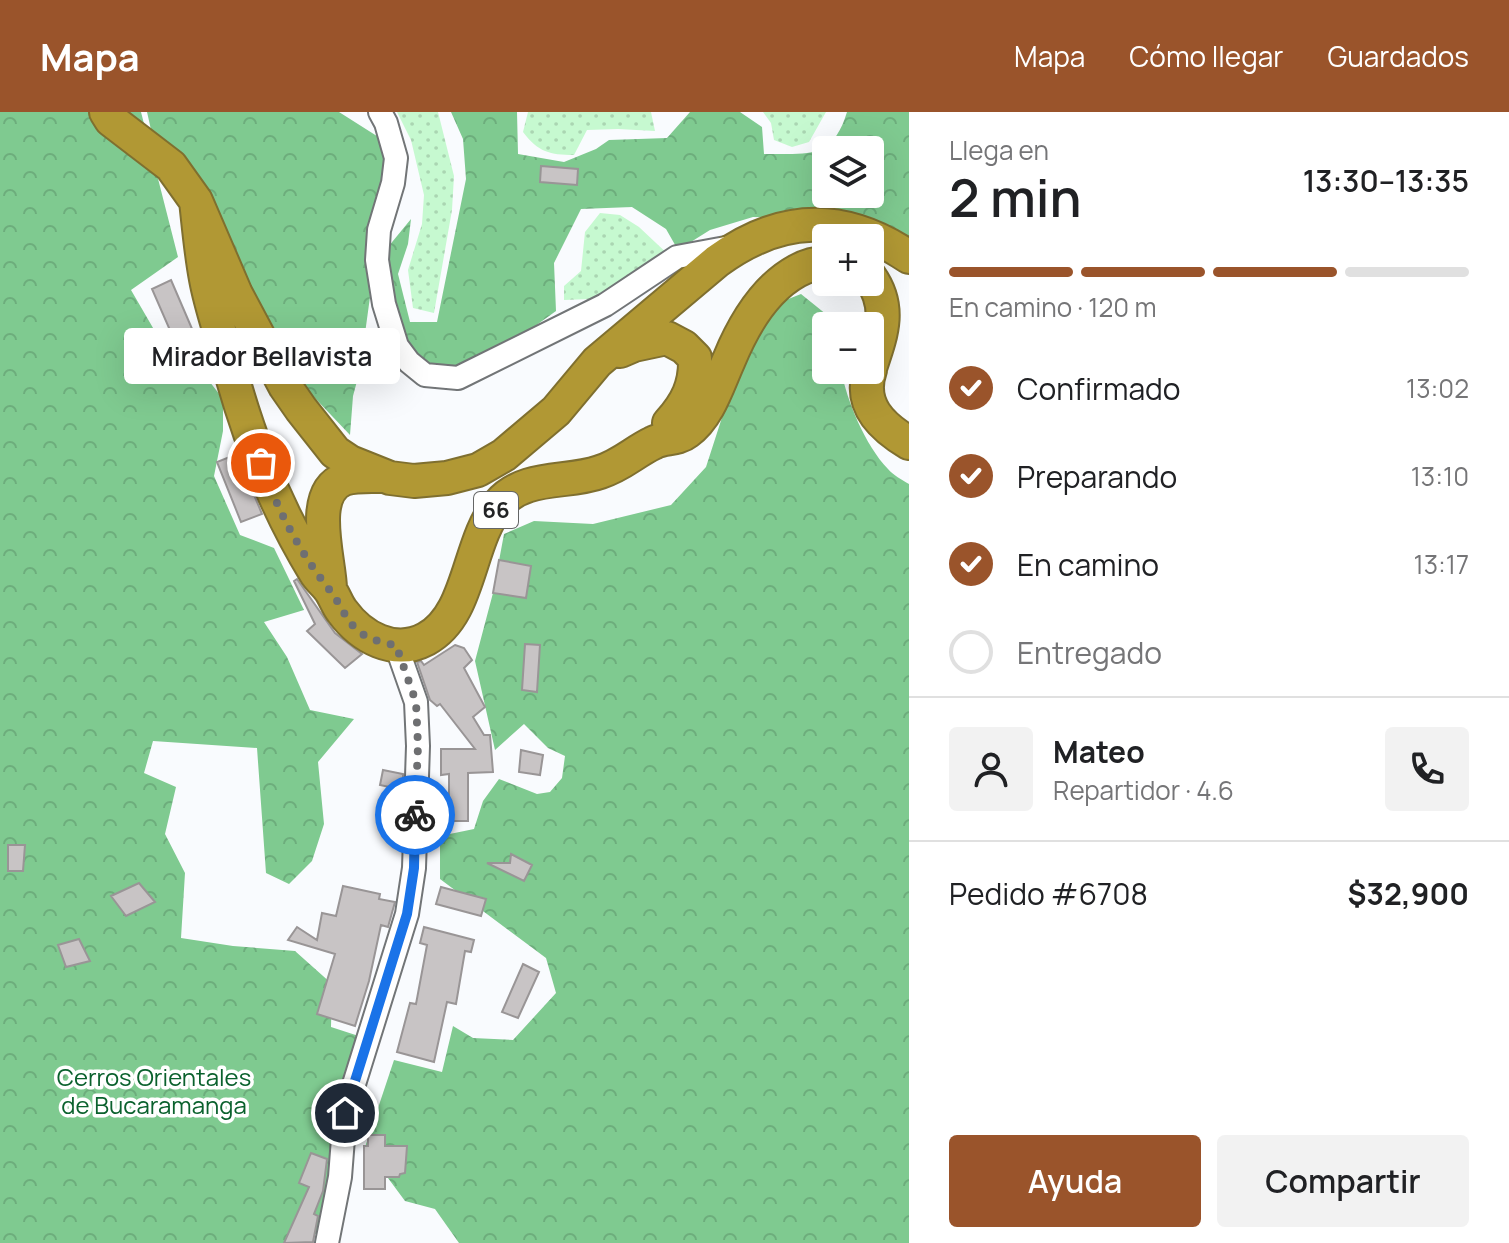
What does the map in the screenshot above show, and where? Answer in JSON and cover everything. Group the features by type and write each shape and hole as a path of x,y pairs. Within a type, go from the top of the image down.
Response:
{"highway":[{"name":"66","path":"106,112 111,120 171,166 196,201 236,294 293,398 335,452 382,476 414,481 447,478 478,470 504,455 556,411 597,362 736,247 782,227 832,224 868,236 909,257"},
{"name":"66","path":"196,201 206,279 251,442 271,493 317,576 330,589 341,610 357,629 371,639 396,645 407,646 427,639 455,610 482,531 499,504 513,492 531,484 596,474 621,464 654,441 686,433 717,391 743,330 765,296 786,277 812,266"},
{"path":"597,362 634,345 667,338 684,347 695,358 692,389 683,408 654,441"},
{"path":"868,384 867,398 875,416 883,426 909,443"},
{"path":"330,589 322,525 328,498 335,485 345,478 382,476"}],"street":[{"path":"380,112 396,158 393,183 379,230 377,260 384,304 397,346 409,362 425,375 458,378 605,305 677,257 736,247"},
{"path":"327,1243 340,1177 345,1113 407,914 414,868 418,746 416,702 396,645"}],"green space":[{"name":"Cerros Orientales de Bucaramanga","path":"0,112 141,112 178,257 131,290 167,352 203,373 223,399 223,431 214,476 240,535 274,548 304,610 264,622 287,657 310,710 354,719 318,762 324,824 312,861 289,884 266,873 257,748 153,741 144,773 176,787 165,834 185,873 181,938 295,951 332,984 331,1027 371,1040 335,1141 336,1232 304,1235 300,1243 0,1243"},
{"path":"147,112 339,112 380,138 392,192 368,255 370,297 360,370 353,396 350,435 276,357 161,174"},
{"path":"397,112 438,112 454,176 452,210 434,313 413,308 408,270 422,224 424,195 411,140"},
{"path":"451,112 517,112 518,154 564,162 609,140 667,138 690,112 740,112 762,127 764,154 812,152 812,208 884,208 884,136 836,136 847,112 909,112 909,267 884,257 884,224 812,224 812,228 786,218 753,217 710,230 678,250 666,229 632,207 581,209 554,263 556,311 513,342 436,382 391,349 388,247 411,219 408,244 398,274 410,322 437,322 466,179 463,139"},
{"path":"528,112 651,112 655,131 587,130 574,155 558,154 539,148 523,132"},
{"path":"763,112 826,112 809,142 792,147 774,140 771,123"},
{"path":"600,213 620,215 639,227 672,258 616,298 564,300 564,286 581,271 585,232"},
{"path":"801,294 823,312 812,312 812,384 845,384 852,409 872,448 890,471 909,484 909,1243 459,1243 435,1209 405,1201 365,1147 394,1060 442,1072 453,1026 473,1038 513,1040 556,993 546,958 440,879 440,836 474,829 483,801 499,779 537,794 550,792 562,778 565,756 548,748 524,724 495,750 475,661 493,593 504,534 534,521 593,524 671,505 706,467 727,402 768,307"}],"building":[{"path":"541,166 578,169 577,185 540,182"},
{"path":"171,280 205,359 186,367 152,289"},
{"path":"237,454 262,514 241,522 217,462"},
{"path":"499,560 531,566 526,598 493,593"},
{"path":"297,579 335,633 362,654 345,668 307,631 315,624 294,581"},
{"path":"525,644 540,645 537,692 522,690"},
{"path":"455,645 464,648 472,660 464,668 485,707 473,717 484,735 490,735 493,772 468,773 468,821 449,821 449,774 441,775 441,749 475,749 440,704 437,706 430,700 417,662 421,661 424,665"},
{"path":"521,750 543,755 540,775 519,772"},
{"path":"383,770 403,774 403,790 380,785"},
{"path":"8,845 25,845 23,871 8,871"},
{"path":"511,854 532,865 524,881 487,863 510,863"},
{"path":"139,883 155,902 126,916 111,896"},
{"path":"343,886 380,894 379,899 395,902 388,927 381,925 355,1026 317,1014 335,954 288,940 297,927 317,940 322,913 336,916"},
{"path":"441,887 486,899 481,916 436,904"},
{"path":"424,927 474,940 471,952 465,951 456,1004 447,1002 434,1062 397,1052 410,1003 416,1004 427,945 420,943"},
{"path":"79,939 90,961 66,967 58,945"},
{"path":"523,964 539,972 518,1018 502,1012"},
{"path":"368,1135 385,1135 385,1146 407,1146 405,1173 399,1177 385,1177 385,1189 364,1189 364,1146 368,1146"},
{"path":"311,1153 327,1159 323,1191 314,1214 318,1216 313,1242 284,1243 309,1187 299,1183"}],"way so far":[{"path":"261,463 282,514 317,576 330,589 341,610 357,629 371,639 396,645 416,702 415,815"}],"place":[{"name":"Mirador Bellavista","path":"261,463"}],"route":[{"path":"345,1113 407,914 414,868 415,815"}]}
